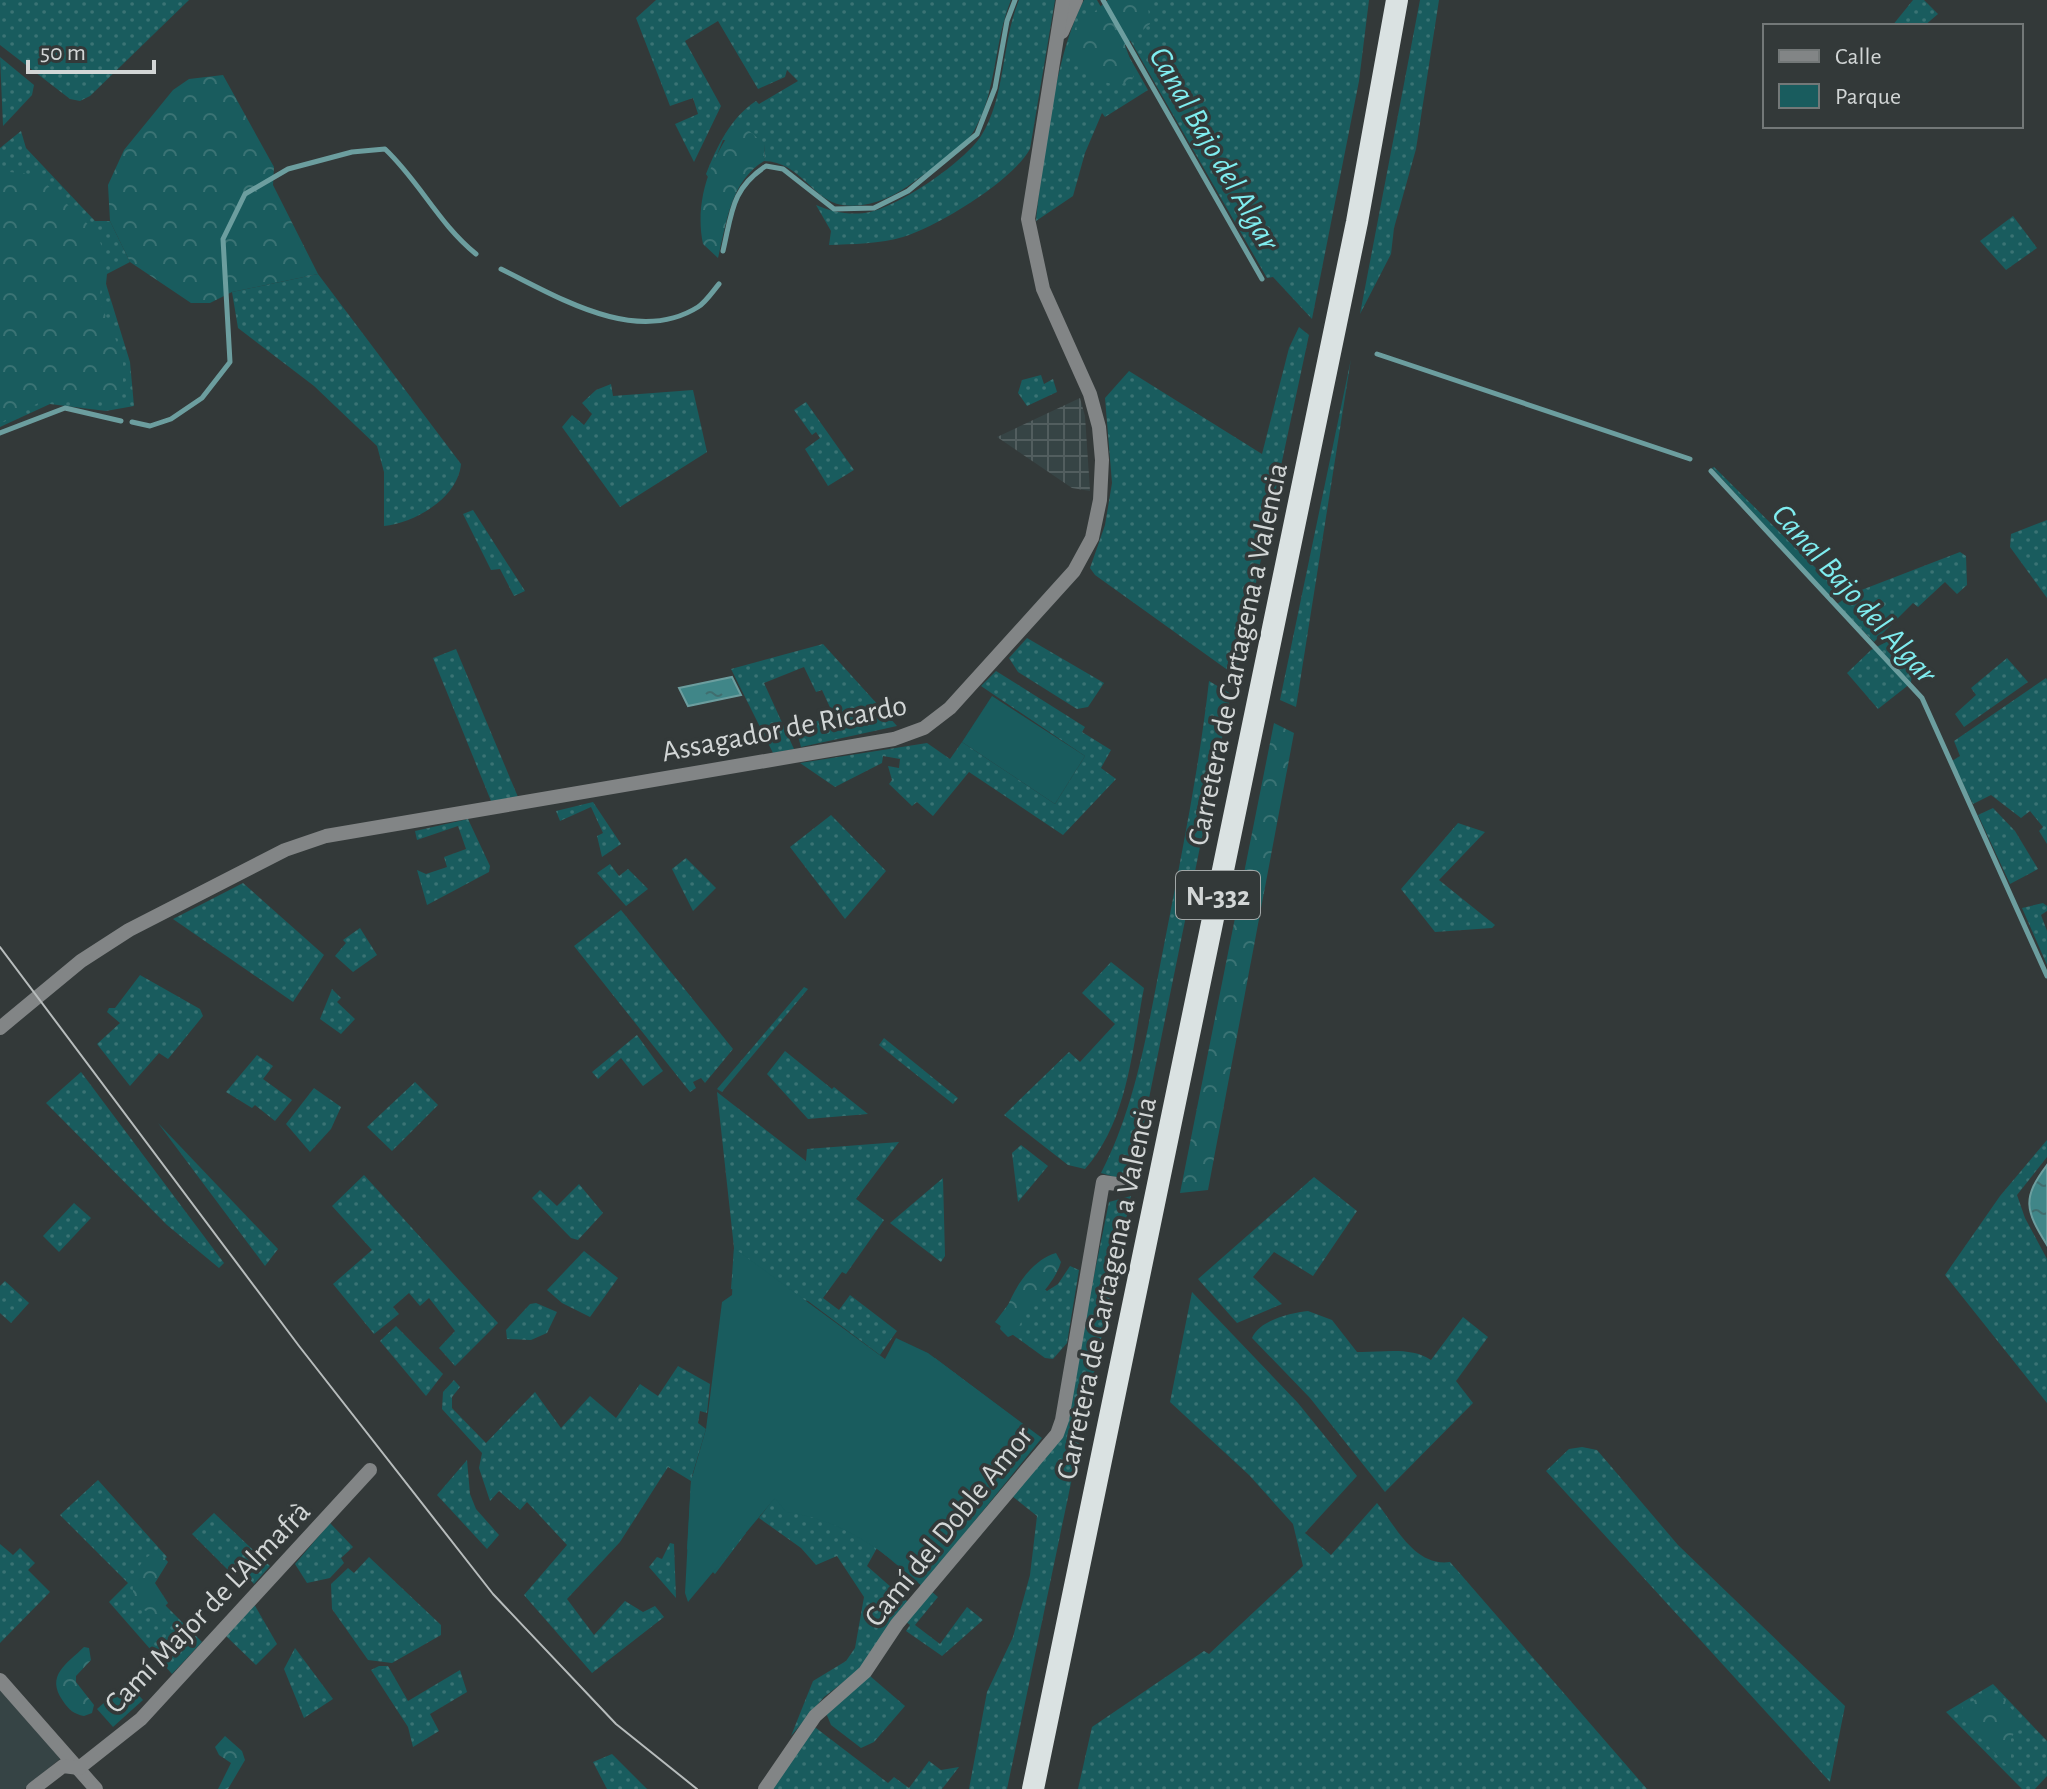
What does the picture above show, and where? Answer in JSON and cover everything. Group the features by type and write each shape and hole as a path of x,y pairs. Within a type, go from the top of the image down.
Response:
{"highway":[{"name":"Carretera de Cartagena a Valencia","path":"1033,1789 1357,222 1397,0"}],"street":[{"name":"Assagador de Ricardo","path":"0,1028 81,961 129,930 285,850 326,836 894,739 924,728 950,708 1074,571 1092,538 1100,500 1099,427 1090,394 1043,289 1028,219 1063,0"},
{"name":"Assagador de Ricardo","path":"1057,48 1076,0"},
{"name":"Camí del Doble Amor","path":"765,1789 815,1716 865,1672 897,1624 1057,1434 1062,1420 1103,1182 1123,1185"},
{"name":"Camí Major de L'Almafrà","path":"33,1789 63,1766 79,1768 141,1719 370,1470"},
{"path":"0,1680 96,1789"}],"shaded area":[{"path":"1080,398 1085,416 1090,491 1072,488 997,437"},
{"path":"0,1687 61,1758 24,1789 0,1789"}],"green space":[{"path":"0,0 189,0 90,96 80,101 70,99 0,45"},
{"path":"656,0 1011,0 1001,32 988,98 970,137 948,158 899,192 871,203 852,206 832,202 788,168 764,161 765,144 723,140 708,177 706,174 720,144 739,116 756,101 759,104 798,81 787,70 785,77 758,89 718,21 685,41 721,106 694,162 675,124 698,114 693,98 670,106 636,18"},
{"path":"1019,0 1055,0 1030,149 1021,161 992,188 918,231 885,241 829,245 831,231 816,205 849,213 883,208 947,170 981,136 995,104"},
{"path":"1084,0 1097,0 1148,90 1105,117 1102,113 1085,153 1073,196 1036,221 1058,77 1074,22"},
{"path":"1107,0 1369,0 1359,81 1312,319 1273,277 1267,278"},
{"path":"1108,0 1147,0 1150,24 1125,45 1135,73 1131,82 1111,84 1102,81 1086,71 1067,47 1075,28"},
{"path":"1420,0 1439,0 1416,149 1394,228 1391,254 1360,314"},
{"path":"1913,0 1924,0 1938,14 1926,24 1894,24"},
{"path":"0,57 34,85 32,95 3,126"},
{"path":"223,75 274,167 273,185 318,274 232,292 210,303 191,303 130,262 110,221 108,185 124,150 173,90 189,79"},
{"path":"738,122 765,144 764,161 737,191 718,258 703,244 703,195 720,149"},
{"path":"21,131 26,148 95,221 110,221 130,262 107,274 106,284 130,362 134,406 106,411 50,404 0,427 0,148"},
{"path":"1,171 37,175 97,233 106,259 99,300 123,357 123,385 114,401 48,398 0,423"},
{"path":"2013,216 2037,248 2006,270 1980,241"},
{"path":"318,274 461,464 452,488 443,498 409,520 384,526 384,472 377,446 314,386 238,328 232,292"},
{"path":"1299,327 1309,335 1236,676 1095,575 1090,568 1105,525 1112,483 1105,398 1129,371 1262,454 1289,348"},
{"path":"1351,359 1296,707 1280,700"},
{"path":"1041,375 1044,384 1053,379 1057,392 1027,406 1018,393 1022,380"},
{"path":"611,384 613,396 693,390 707,452 620,507 562,427 572,415 584,425 592,414 582,403 596,390"},
{"path":"806,402 854,470 828,486 805,449 820,438 816,432 812,435 794,410"},
{"path":"1712,468 1838,590 1832,599"},
{"path":"473,510 525,591 514,596 500,569 491,570 463,514"},
{"path":"2047,520 2047,598 2010,547 2011,534"},
{"path":"1960,552 1966,556 1967,585 1957,594 1945,582 1918,607 1913,603 1874,642 1837,604 1851,594"},
{"path":"1027,638 1104,683 1088,707 1077,709 1018,672 1009,658"},
{"path":"1888,641 1912,667 1911,683 1878,709 1847,673 1871,650"},
{"path":"823,644 897,726 801,747 798,736 804,727 833,714 822,690 816,692 804,667 764,683 794,749 773,753 731,669"},
{"path":"456,649 518,797 491,801 433,658"},
{"path":"2007,658 2028,682 1964,727 1955,714 1976,695 1971,688"},
{"path":"996,671 1085,727 1082,732 1111,750 1101,768 1116,779 1063,835 969,772 933,816 917,802 912,806 889,784 892,780 888,766 899,768 900,759 883,756 882,763 835,787 800,763 927,743 950,759 962,742 1055,804 1085,756 981,686"},
{"path":"2046,678 2047,844 2039,831 2043,827 2030,811 2021,818 1991,795 1973,804 1952,761 1960,756 1954,741"},
{"path":"1209,681 1231,694 1132,1182 1101,1173 1124,1119 1147,1032 1189,813"},
{"path":"992,696 1085,756 1055,804 962,742"},
{"path":"1274,723 1294,733 1208,1190 1180,1193"},
{"path":"593,802 621,844 602,857 597,836 603,833 591,807 560,821 556,811"},
{"path":"1993,808 2015,831 2038,869 2010,884 1978,815"},
{"path":"831,815 886,871 845,919 790,847"},
{"path":"468,819 490,866 489,872 427,905 417,870 426,874 447,867 444,857 466,849 458,826 417,840 415,831"},
{"path":"1458,823 1485,832 1439,880 1495,925 1492,928 1435,932 1401,889"},
{"path":"686,858 716,888 693,911 672,869"},
{"path":"610,864 619,876 628,869 648,889 626,906 597,873"},
{"path":"243,883 324,955 293,1002 173,919"},
{"path":"2043,903 2047,906 2047,911 2041,915 2047,931 2047,965 2022,908"},
{"path":"621,910 733,1049 705,1083 701,1078 693,1082 696,1088 690,1092 574,946"},
{"path":"360,928 377,955 353,972 335,956 346,943 343,940"},
{"path":"1111,962 1144,988 1119,1107 1111,1129 1085,1169 1068,1165 1004,1115 1069,1052 1080,1062 1115,1024 1082,993"},
{"path":"140,975 200,1009 203,1016 168,1059 159,1053 130,1086 97,1044 120,1023 107,1012 109,1008 115,1008"},
{"path":"804,987 808,989 722,1092 717,1089"},
{"path":"332,989 341,998 337,1002 355,1019 341,1034 320,1019"},
{"path":"637,1035 663,1071 643,1086 621,1058 598,1079 592,1072"},
{"path":"884,1038 958,1098 953,1104 879,1045"},
{"path":"785,1051 868,1114 808,1119 767,1074"},
{"path":"257,1055 273,1066 263,1079 292,1100 275,1121 255,1105 252,1108 226,1092"},
{"path":"81,1072 224,1263 219,1268 167,1225 46,1103"},
{"path":"415,1082 438,1105 392,1151 367,1127"},
{"path":"314,1088 341,1107 331,1129 310,1152 286,1124"},
{"path":"717,1092 806,1161 807,1149 899,1142 856,1199 884,1220 846,1274 842,1272 823,1298 839,1310 850,1295 897,1331 880,1355 808,1301 731,1289 734,1248"},
{"path":"158,1123 278,1249 265,1266"},
{"path":"2047,1140 2047,1157 2017,1195 2025,1218 2047,1259 2047,1403 1945,1275 2000,1196"},
{"path":"1021,1145 1048,1166 1018,1202 1012,1153"},
{"path":"364,1175 498,1323 455,1366 439,1348 455,1331 429,1298 420,1306 409,1293 393,1307 399,1314 374,1334 333,1284 372,1250 332,1206"},
{"path":"1314,1177 1357,1211 1313,1276 1274,1252 1253,1277 1282,1304 1237,1323 1198,1279"},
{"path":"943,1178 945,1256 941,1262 890,1223"},
{"path":"579,1184 603,1213 578,1240 571,1238 532,1198 540,1190 557,1206"},
{"path":"1131,1196 1007,1789 969,1789 987,1692 1013,1637 1030,1575 1037,1516 1012,1496 1061,1438 1109,1202"},
{"path":"74,1203 91,1218 59,1252 43,1236"},
{"path":"734,1248 885,1359 896,1338 928,1353 1042,1438 922,1586 876,1548 824,1521 786,1512 775,1498 688,1602 685,1593 691,1481 706,1429 722,1302 732,1295"},
{"path":"584,1251 618,1278 590,1317 562,1303 547,1290"},
{"path":"1056,1253 1061,1262 1057,1272 1026,1314 1017,1333 1008,1337 1000,1329 1007,1306 1019,1284 1036,1265"},
{"path":"1070,1266 1079,1270 1067,1343 1053,1359 1045,1358 995,1322 1029,1277 1047,1291 1058,1284"},
{"path":"5,1281 29,1303 11,1323 0,1313 0,1286"},
{"path":"1192,1292 1298,1403 1357,1476 1305,1533 1331,1555 1377,1503 1399,1534 1417,1552 1438,1562 1450,1562 1647,1789 1078,1789 1092,1727 1204,1651 1209,1654 1303,1566 1293,1524 1249,1475 1170,1402"},
{"path":"536,1303 557,1312 547,1333 531,1340 507,1339 506,1330 530,1304"},
{"path":"1308,1311 1332,1320 1357,1352 1414,1353 1431,1360 1463,1317 1488,1337 1456,1381 1473,1403 1385,1492 1310,1398 1252,1338 1268,1322"},
{"path":"396,1326 443,1374 426,1396 380,1341"},
{"path":"935,1358 1021,1423 991,1499 922,1586 877,1548 867,1566 908,1602 863,1667 824,1697 791,1736 813,1681 846,1661 855,1648 864,1597 837,1556 816,1565 801,1548 759,1518 778,1493"},
{"path":"678,1366 710,1384 707,1413 700,1411 698,1423 706,1429 692,1476 746,1533 715,1574 687,1549 691,1481 668,1467 620,1542 567,1599 594,1635 625,1601 643,1612 655,1606 664,1617 592,1673 524,1595 567,1545 527,1502 520,1510 499,1491 490,1501 479,1468 482,1453 442,1409 443,1392 454,1380 460,1387 452,1397 452,1408 486,1443 535,1392 561,1428 590,1396 616,1418 640,1384 658,1396"},
{"path":"1582,1447 1597,1450 1678,1545 1845,1706 1830,1782 1546,1471 1569,1449"},
{"path":"467,1460 470,1494 476,1509 499,1535 487,1549 437,1495"},
{"path":"98,1480 167,1557 143,1583 202,1642 172,1674 109,1602 128,1583 60,1515"},
{"path":"214,1513 270,1566 254,1584 239,1568 232,1574 192,1534"},
{"path":"330,1523 353,1547 341,1558 344,1563 330,1578 307,1583 295,1564"},
{"path":"670,1543 674,1544 676,1598 649,1567 657,1557 662,1559"},
{"path":"0,1544 13,1555 20,1548 35,1563 28,1570 50,1592 0,1643"},
{"path":"153,1553 161,1554 168,1562 155,1583 168,1603 157,1614 139,1605 133,1588 138,1568"},
{"path":"369,1557 441,1625 441,1635 392,1663 368,1660 332,1609 331,1584 348,1568 354,1573"},
{"path":"931,1591 938,1597 915,1625 940,1644 967,1607 983,1620 942,1656 906,1631 910,1625 905,1621"},
{"path":"254,1604 277,1644 256,1665 225,1635"},
{"path":"84,1647 89,1648 91,1660 76,1676 76,1682 94,1705 92,1713 84,1716 67,1707 56,1684 60,1671"},
{"path":"295,1648 333,1699 304,1718 284,1669"},
{"path":"388,1666 408,1701 460,1670 467,1692 430,1714 439,1731 413,1747 408,1727 371,1670"},
{"path":"870,1676 905,1706 874,1742 861,1748 831,1725 826,1713"},
{"path":"127,1682 143,1700 113,1727 97,1709"},
{"path":"1993,1684 2047,1741 2047,1776 2035,1789 2022,1789 1946,1712"},
{"path":"1982,1696 2001,1696 2017,1716 2018,1725 2011,1739 2011,1765 2005,1764 1960,1717 1963,1706"},
{"path":"816,1728 888,1783 894,1777 909,1788 929,1761 941,1770 959,1767 942,1789 772,1789 811,1729"},
{"path":"225,1736 242,1751 245,1760 228,1789 218,1789 231,1763 219,1755 215,1747"},
{"path":"612,1754 647,1789 607,1789 593,1762"}],"water":[{"path":"732,677 741,695 688,706 679,688"},
{"path":"2047,1165 2047,1245 2034,1222 2029,1204 2033,1186"}],"waterway":[{"path":"723,251 739,193 766,166 783,169 834,209 874,208 908,191 977,134 995,88 1007,21 1015,0"},
{"name":"Canal Bajo del Algar","path":"1103,0 1262,279"},
{"path":"132,422 150,426 171,419 202,398 230,362 223,239 245,194 288,169 352,152 385,149 451,229 476,254"},
{"path":"501,269 572,304 623,319 649,321 674,318 698,307 719,284"},
{"name":"Canal Bajo del Algar","path":"1377,354 1690,459"},
{"path":"0,433 65,408 121,421"},
{"name":"Canal Bajo del Algar","path":"1711,471 1922,698 2047,976"}],"tram line":[{"path":"0,947 299,1346 493,1594 616,1724 697,1789"}]}
